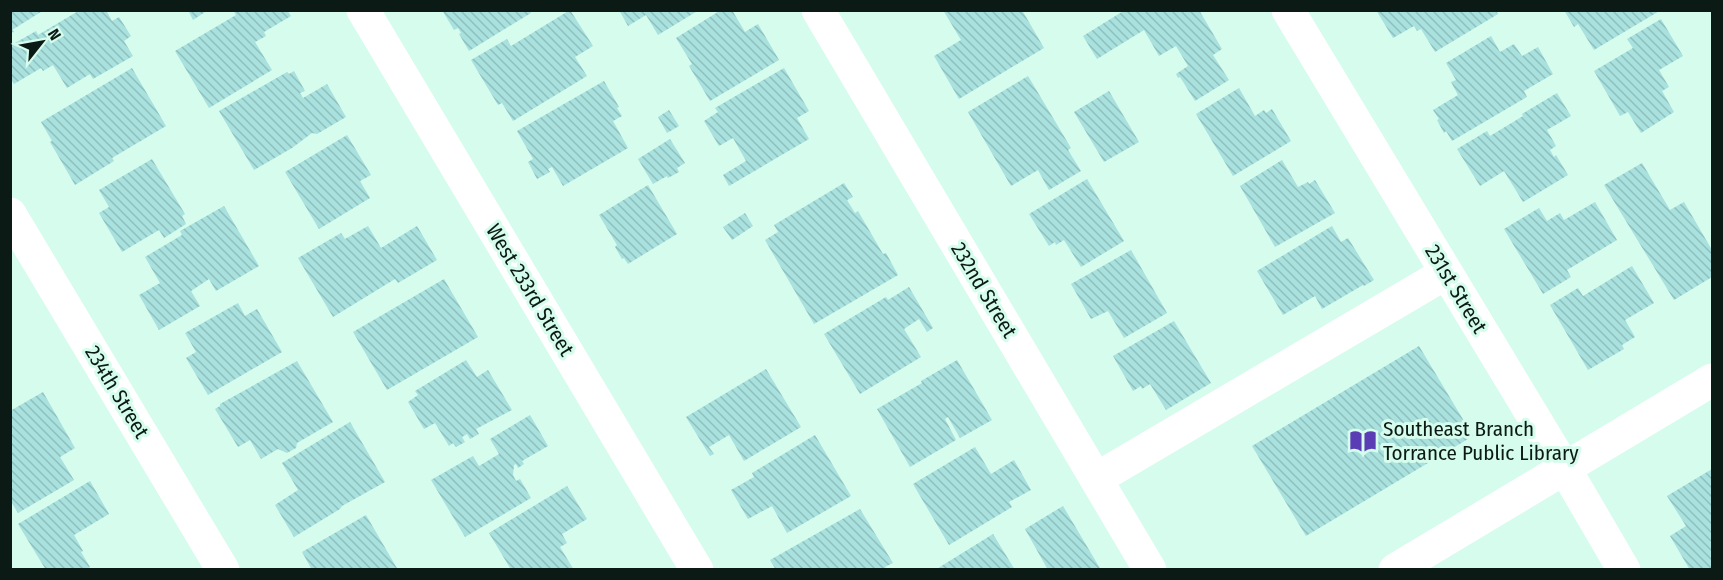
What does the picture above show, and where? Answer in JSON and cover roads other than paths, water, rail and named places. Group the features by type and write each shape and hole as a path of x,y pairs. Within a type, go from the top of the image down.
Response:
{"street":[{"name":"West 233rd Street","path":"363,10 697,570"},
{"name":"232nd Street","path":"818,10 1150,570"},
{"name":"231st Street","path":"1287,10 1624,570"},
{"name":"234th Street","path":"10,214 223,570"},
{"path":"1096,479 1446,273"},
{"path":"1395,570 1713,380"}],"place":[{"name":"Southeast Branch Torrance Public Library","path":"1363,441"}]}
